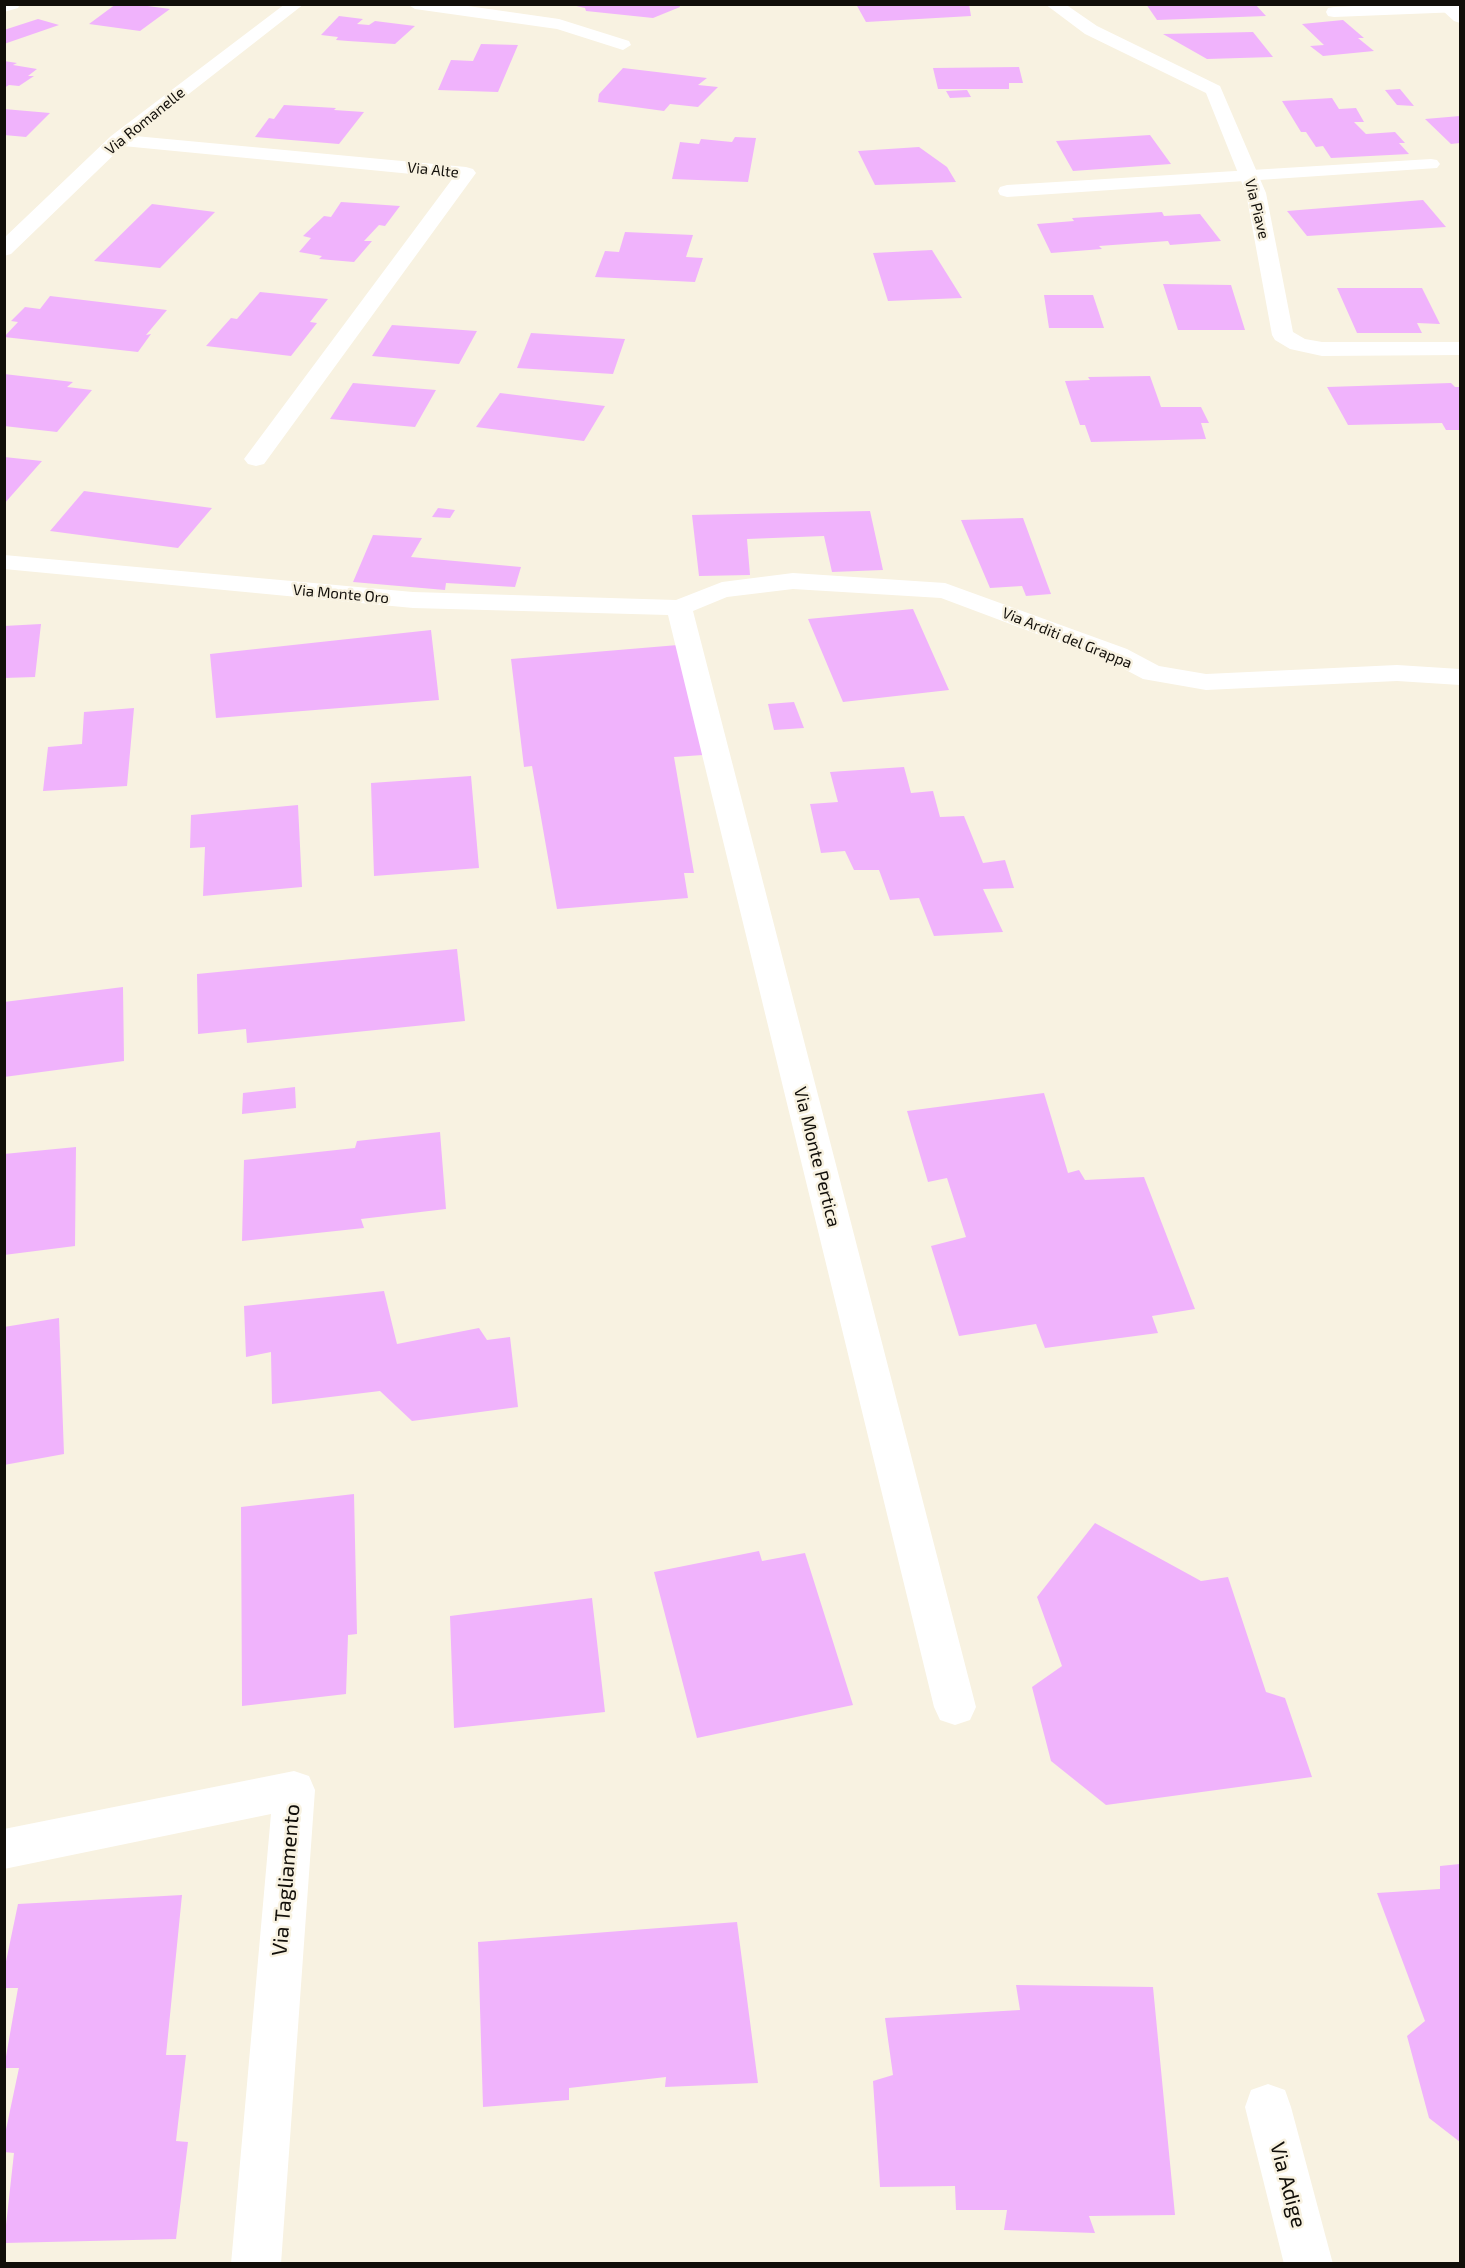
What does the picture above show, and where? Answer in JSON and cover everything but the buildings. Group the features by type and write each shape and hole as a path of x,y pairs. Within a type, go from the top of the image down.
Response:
{"street":[{"path":"4,7 12,4"},
{"name":"Via Romanelle","path":"4,250 118,140 296,4"},
{"name":"Via Piave","path":"1053,4 1091,30 1214,90 1256,193 1283,335 1298,344 1322,349 1461,349"},
{"path":"1334,12 1457,11"},
{"name":"Via Alte","path":"118,140 466,173 256,459"},
{"name":"Via Monte Oro","path":"4,562 413,600 679,608"},
{"name":"Via Arditi del Grappa","path":"679,608 722,590 793,580 945,591 1118,654 1152,673 1206,682 1396,673 1461,677"},
{"name":"Via Monte Pertica","path":"679,608 955,1707"},
{"name":"Via Tagliamento","path":"4,1849 294,1790 256,2264"},
{"name":"Via Adige","path":"1268,2107 1309,2264"}],"lane":[{"path":"415,4 559,24 623,45"},
{"path":"1007,191 1431,164"}]}
